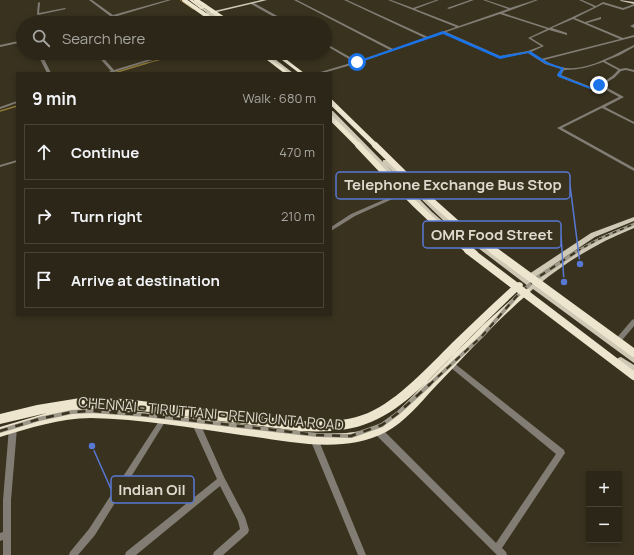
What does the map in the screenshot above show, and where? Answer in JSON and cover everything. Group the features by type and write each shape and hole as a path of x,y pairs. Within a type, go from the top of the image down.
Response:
{"highway":[{"path":"184,0 200,8"},
{"path":"184,0 208,16"},
{"path":"191,0 200,8"},
{"path":"197,0 220,16"},
{"path":"269,60 285,72"},
{"path":"284,60 301,72"},
{"path":"332,103 432,201 459,225 634,353"},
{"path":"335,119 419,208 448,235 634,376"},
{"name":"CHENNAI - TIRUTTANI - RENIGUNTA ROAD","path":"0,432 64,415 90,413 314,438 353,439 378,431 393,421 452,365 526,285"},
{"name":"CHENNAI - TIRUTTANI - RENIGUNTA ROAD","path":"0,419 37,410 80,403 126,404 301,426 326,427 348,424 369,418 388,408 424,378 487,314 526,285"}],"main road":[{"path":"197,0 205,5 200,8 213,16"},
{"path":"208,13 260,0"},
{"path":"208,13 265,0"},
{"path":"622,0 634,4"},
{"path":"208,13 211,16"},
{"path":"273,60 290,72"},
{"path":"278,60 294,72"},
{"path":"332,108 436,211 526,285 634,370"},
{"path":"335,119 408,192 455,236 634,359"},
{"name":"CHENNAI - TIRUTTANI - RENIGUNTA ROAD","path":"526,285 593,235 634,219"},
{"name":"CHENNAI - TIRUTTANI - RENIGUNTA ROAD","path":"526,285 597,241 634,226"}],"street":[{"path":"90,0 112,16 170,0"},
{"path":"296,0 327,16"},
{"path":"345,0 428,38"},
{"path":"389,0 459,27"},
{"path":"413,9 438,0"},
{"path":"448,8 473,0"},
{"path":"484,0 510,9"},
{"path":"323,72 393,50 537,0"},
{"path":"580,0 596,7"},
{"path":"39,3 38,14 65,9"},
{"path":"252,3 275,16"},
{"path":"443,32 500,57 529,52 543,46 529,38 603,3 623,9 634,4"},
{"path":"501,12 566,34"},
{"path":"573,18 625,39 634,41"},
{"path":"584,23 600,18"},
{"path":"332,19 393,50"},
{"path":"541,60 634,36"},
{"path":"0,46 16,42"},
{"path":"529,52 541,60 563,69 569,69 604,62 634,46"},
{"path":"332,48 357,62"},
{"path":"42,60 48,72"},
{"path":"103,60 113,71 150,60"},
{"path":"604,62 620,70 626,69 634,72"},
{"path":"124,68 129,72"},
{"path":"563,69 559,75 560,76 590,88 610,80 620,70"},
{"path":"599,85 622,97 559,128 634,170"},
{"path":"0,108 16,102"},
{"path":"602,107 634,123"},
{"path":"0,166 16,161"},
{"path":"332,228 352,215 408,192"},
{"path":"614,345 634,322"},
{"path":"452,365 561,453 497,549"},
{"path":"73,555 92,532 163,420"},
{"path":"196,424 221,480 242,520 245,530 217,555"},
{"path":"7,555 4,536 13,428"},
{"path":"378,431 503,555"},
{"path":"314,438 362,555"},
{"path":"129,555 221,480"}],"waterway":[{"path":"180,0 193,9"},
{"path":"144,64 159,60"},
{"path":"117,72 147,63"},
{"path":"0,111 16,106"}],"railway":[{"path":"577,251 599,239 634,224"},
{"path":"429,385 482,336 516,297 537,278 579,250"},
{"path":"0,431 39,419 72,412 92,411 145,415 317,435 351,436 382,425 398,413 430,384"}],"place":[{"name":"Telephone Exchange Bus Stop","path":"580,264"},
{"name":"OMR Food Street","path":"564,282"},
{"name":"Indian Oil","path":"92,446"}],"route":[{"path":"357,62 443,32 500,57 529,52 548,63 563,69 559,75 560,76 590,88 599,85"}]}
